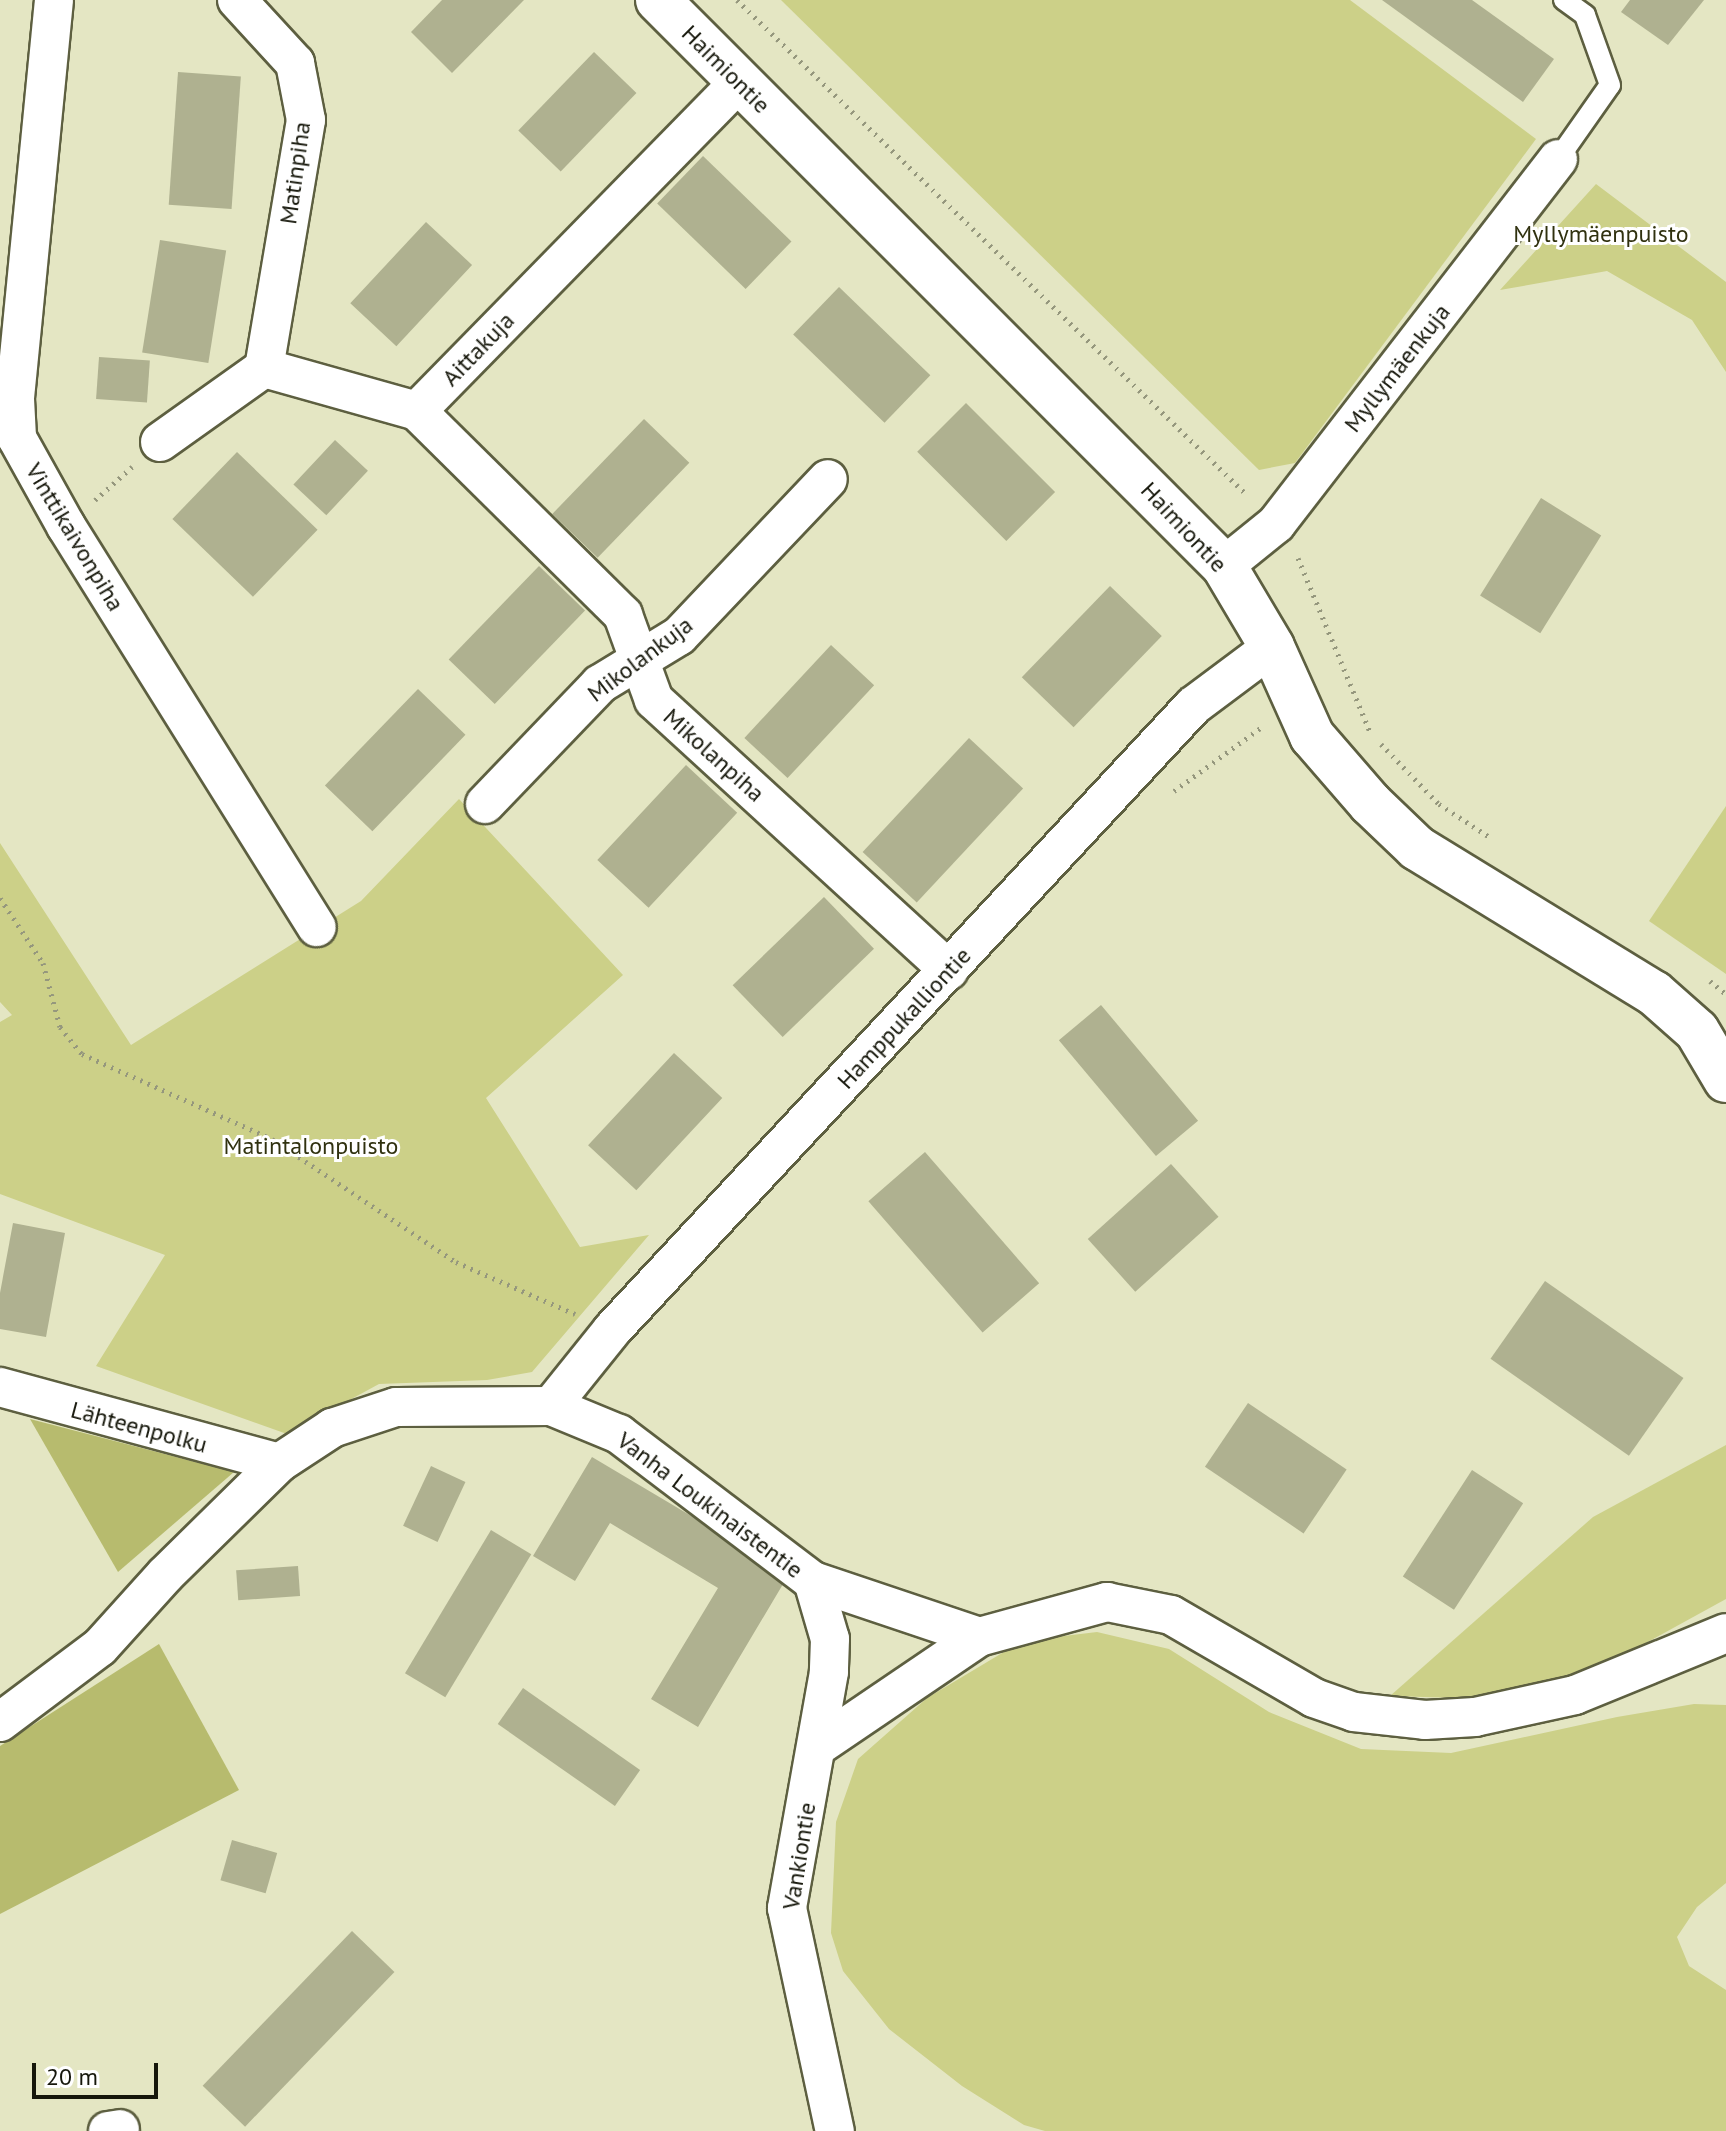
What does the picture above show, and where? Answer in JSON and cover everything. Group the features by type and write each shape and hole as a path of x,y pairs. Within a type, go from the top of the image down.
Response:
{"street":[{"name":"Vinttikaivonpiha","path":"54,0 15,399 17,438 66,526 317,927"},
{"name":"Matinpiha","path":"237,0 295,63 306,120 264,368"},
{"name":"Haimiontie","path":"658,0 1224,566 1272,647 1298,708 1341,771 1417,848 1654,993 1697,1031 1726,1080"},
{"name":"Aittakuja","path":"417,411 739,82"},
{"name":"Myllymäenkuja","path":"1224,566 1276,524 1558,159"},
{"path":"160,442 264,368 417,411"},
{"name":"Mikolanpiha","path":"417,411 623,615 654,700 949,970"},
{"name":"Mikolankuja","path":"485,804 600,684 638,657 679,636 828,479"},
{"name":"Hamppukalliontie","path":"551,1406 612,1330 1193,706 1272,647"},
{"name":"Lähteenpolku","path":"0,1387 279,1463"},
{"name":"Vanha Loukinaistentie","path":"0,1722 100,1647 165,1575 279,1463 332,1428 396,1407 551,1406 619,1434 813,1581 979,1637"},
{"name":"Vankiontie","path":"813,1581 830,1639 818,1746 787,1908 836,2131"},
{"path":"818,1746 979,1637 1107,1602 1171,1615 1314,1698 1354,1712 1425,1720 1475,1717 1575,1695 1726,1633"}],"lane":[{"path":"1558,159 1610,85 1585,15 1564,0"}],"path":[{"path":"66,526 160,442"},
{"path":"1167,798 1252,732 1298,708 1352,688"},
{"path":"0,898 43,963 60,1027 82,1054 272,1139 456,1262 612,1330"}],"green space":[{"path":"781,0 1350,0 1536,139 1295,463 1259,470"},
{"name":"Myllymäenpuisto","path":"1596,184 1726,282 1726,372 1692,320 1607,271 1500,290"},
{"name":"Matintalonpuisto","path":"459,799 623,975 486,1098 580,1247 649,1235 532,1372 487,1380 379,1384 287,1434 96,1366 165,1255 0,1194 0,1022 12,1015 0,1002 0,843 131,1045 361,901"},
{"path":"1726,806 1726,974 1649,921"},
{"path":"30,1419 234,1472 118,1572"},
{"path":"1726,1445 1726,1599 1604,1666 1492,1699 1390,1696 1593,1517"},
{"path":"1097,1632 1169,1649 1269,1712 1361,1749 1451,1753 1617,1717 1694,1704 1726,1705 1726,1883 1697,1907 1677,1937 1689,1966 1726,1990 1726,2131 1045,2131 1024,2125 962,2086 889,2029 843,1971 831,1933 836,1822 858,1759 927,1698 1022,1641"},
{"path":"159,1644 239,1790 0,1914 0,1746"}],"building":[{"path":"442,0 524,0 452,73 411,32"},
{"path":"1382,0 1472,0 1554,59 1523,102"},
{"path":"1630,0 1704,0 1668,45 1621,12"},
{"path":"594,52 636,93 561,171 518,130"},
{"path":"178,72 241,76 232,209 169,205"},
{"path":"703,156 791,241 746,289 657,203"},
{"path":"426,222 472,265 396,346 350,303"},
{"path":"160,240 226,250 208,363 142,353"},
{"path":"839,287 930,375 885,423 793,334"},
{"path":"99,357 150,361 147,402 96,399"},
{"path":"966,403 1055,492 1006,541 917,452"},
{"path":"644,419 689,463 598,558 552,514"},
{"path":"335,440 368,471 326,515 293,485"},
{"path":"237,452 318,530 253,597 172,519"},
{"path":"1541,498 1601,536 1540,633 1480,596"},
{"path":"539,566 585,610 495,704 449,660"},
{"path":"1110,586 1162,636 1074,727 1022,677"},
{"path":"831,645 874,685 788,778 744,738"},
{"path":"418,689 465,735 372,831 325,785"},
{"path":"969,738 1023,788 917,903 863,852"},
{"path":"686,765 737,813 649,908 597,860"},
{"path":"824,897 874,949 783,1037 733,985"},
{"path":"1101,1005 1198,1121 1156,1156 1059,1040"},
{"path":"674,1053 722,1098 636,1190 588,1145"},
{"path":"925,1152 1039,1283 983,1333 868,1201"},
{"path":"1171,1164 1219,1217 1135,1292 1088,1239"},
{"path":"13,1223 65,1233 46,1337 0,1329 0,1293"},
{"path":"1545,1281 1683,1378 1629,1456 1491,1359"},
{"path":"1248,1403 1347,1470 1304,1533 1205,1467"},
{"path":"592,1457 789,1574 698,1727 651,1699 718,1588 610,1523 575,1581 533,1556"},
{"path":"431,1466 465,1482 438,1542 403,1526"},
{"path":"1472,1470 1523,1503 1454,1610 1403,1577"},
{"path":"491,1530 531,1554 445,1697 405,1673"},
{"path":"298,1566 300,1596 238,1600 236,1570"},
{"path":"523,1688 640,1770 615,1806 498,1724"},
{"path":"232,1840 277,1853 266,1893 220,1880"},
{"path":"352,1931 394,1972 245,2127 203,2086"}]}
